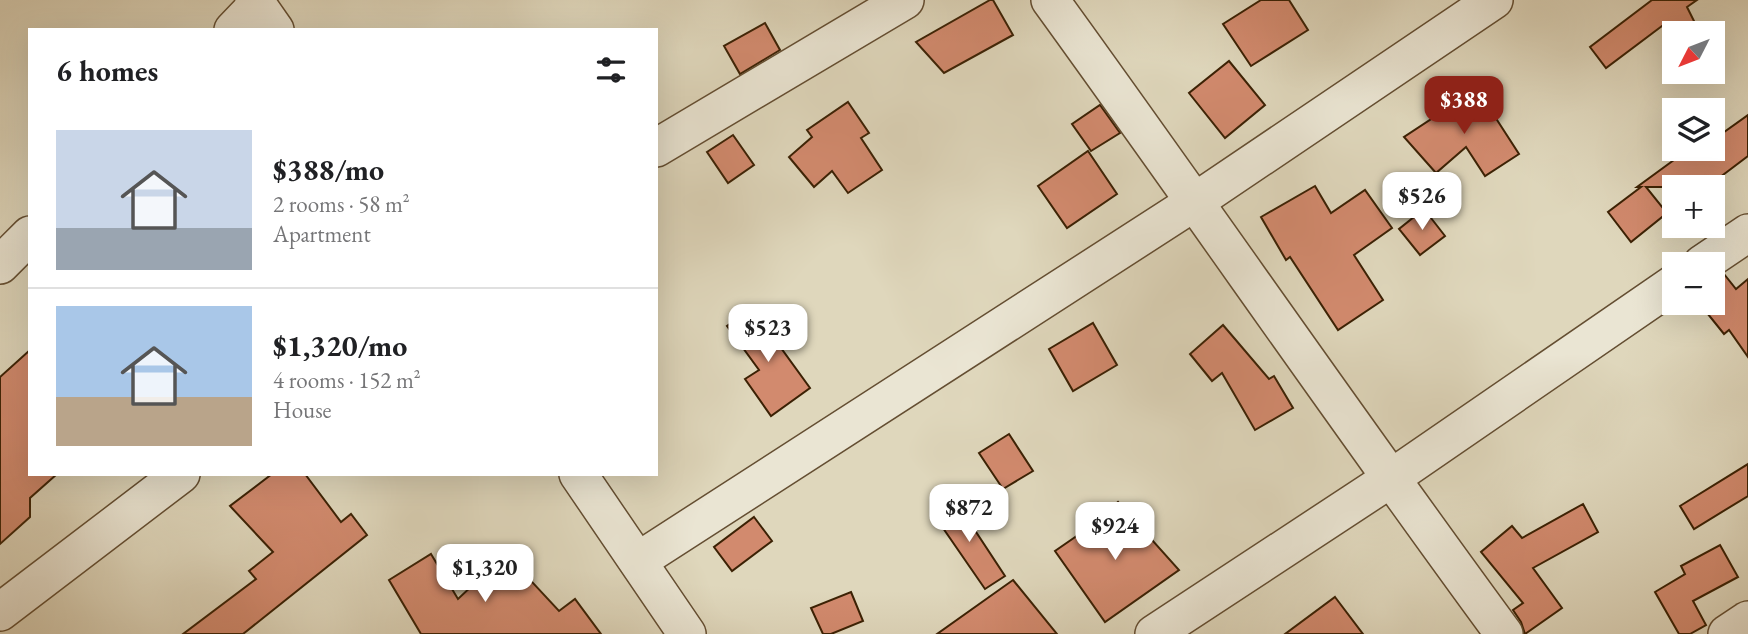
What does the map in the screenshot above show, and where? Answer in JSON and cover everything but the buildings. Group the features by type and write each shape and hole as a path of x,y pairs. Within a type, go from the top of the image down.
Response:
{"street":[{"path":"658,147 905,0"},
{"path":"1051,0 1196,201 1390,479 1504,634"},
{"path":"638,561 1196,201 1494,0"},
{"path":"1720,252 1748,233"},
{"path":"0,265 28,236"},
{"path":"1154,634 1390,479 1662,292"},
{"path":"0,612 178,476"},
{"path":"579,476 687,634"},
{"path":"1727,634 1748,620"}]}
